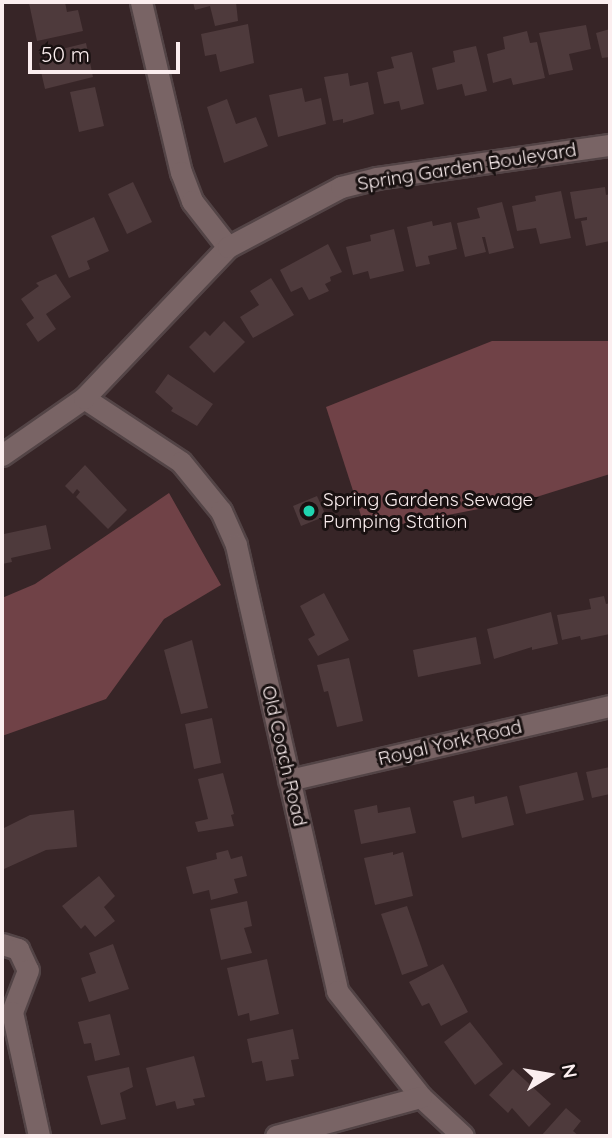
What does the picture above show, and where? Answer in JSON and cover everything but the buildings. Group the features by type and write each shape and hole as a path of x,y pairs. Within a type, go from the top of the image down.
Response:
{"street":[{"path":"141,2 181,172 192,201 228,247"},
{"name":"Spring Garden Boulevard","path":"2,455 84,398 228,247 341,187 376,178 610,145"},
{"name":"Old Coach Road","path":"84,398 181,462 221,511 236,545 338,990 421,1097 463,1136"},
{"name":"Royal York Road","path":"289,780 610,706"},
{"path":"2,944 19,948 28,970 7,1009 39,1136"},
{"path":"276,1136 421,1097"}],"shaded area":[{"path":"492,341 610,341 610,474 530,499 366,531 326,407"},
{"path":"169,493 221,585 164,619 106,699 2,736 2,598 35,584"}],"place":[{"name":"Spring Gardens Sewage Pumping Station","path":"309,511"}]}
